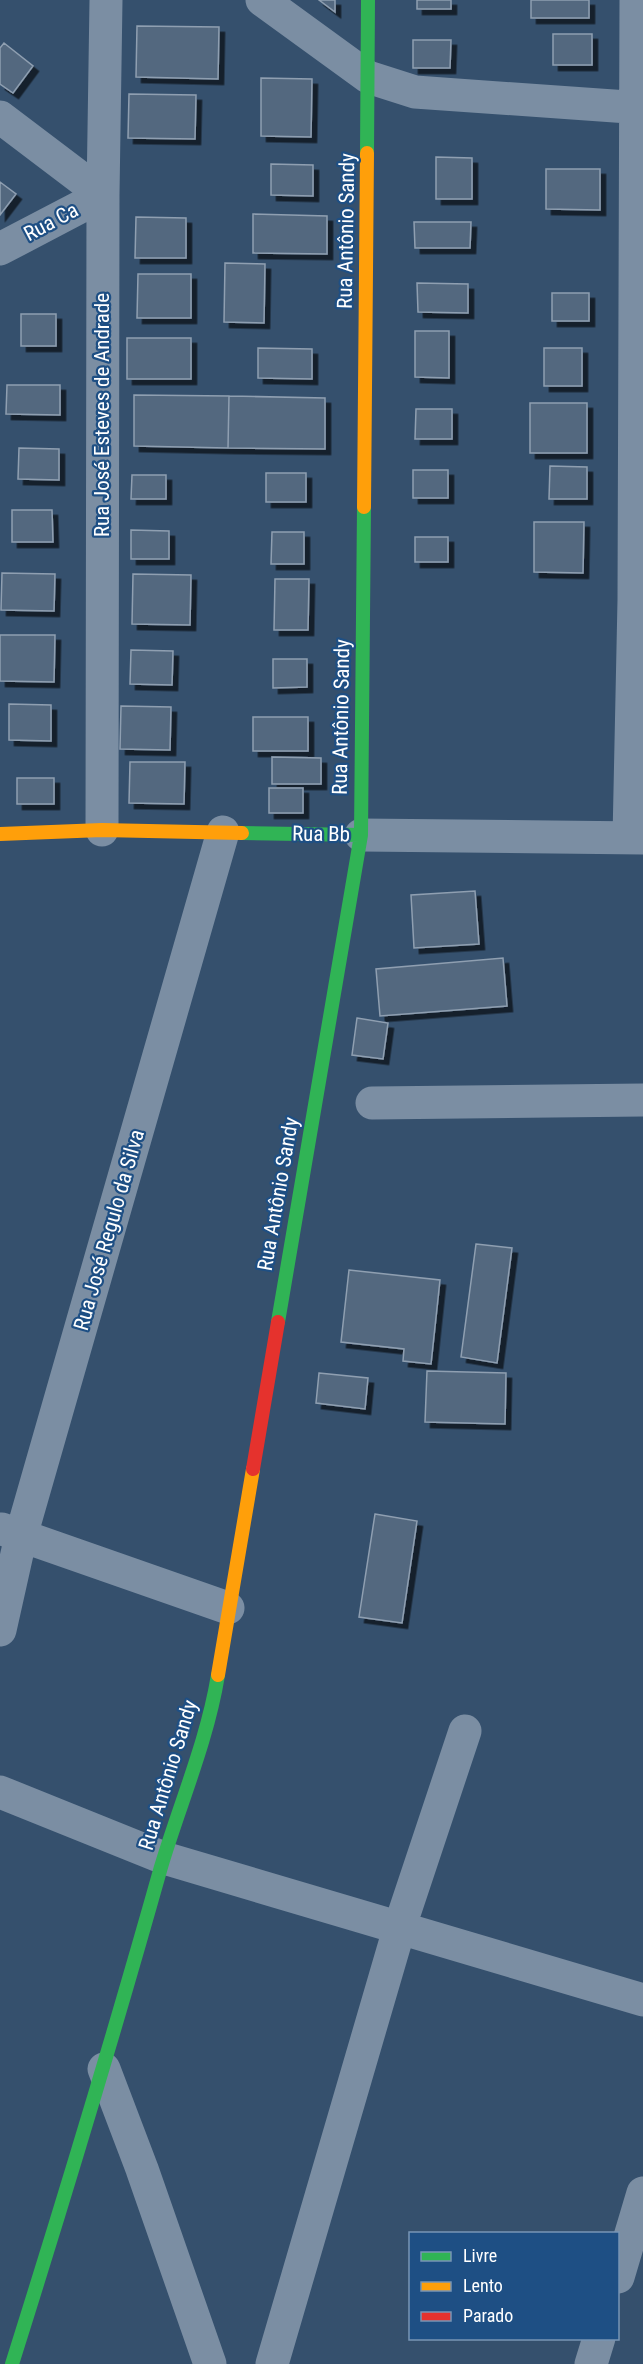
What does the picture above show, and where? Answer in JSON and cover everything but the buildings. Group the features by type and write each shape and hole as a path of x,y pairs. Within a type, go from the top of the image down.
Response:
{"street":[{"name":"Rua José Esteves de Andrade","path":"102,830 103,195 106,0"},
{"path":"262,0 368,77 415,92 640,108"},
{"name":"Rua Antônio Sandy","path":"12,2364 104,2069 164,1858 211,1717 361,835 368,0"},
{"path":"636,0 640,108 636,838"},
{"path":"0,117 103,195"},
{"name":"Rua Ca","path":"0,249 103,195"},
{"name":"Rua Bb","path":"0,834 102,830 636,838"},
{"name":"Rua José Regulo da Silva","path":"0,1630 11,1532 223,832"},
{"path":"372,1103 643,1100"},
{"path":"11,1532 228,1608"},
{"path":"272,2364 400,1926 465,1731"},
{"path":"0,1792 164,1858 400,1926 643,2000"},
{"path":"104,2069 142,2169 210,2364"},
{"path":"619,2274 643,2193"},
{"path":"591,2364 598,2340"}],"traffic: fast":[{"path":"367,153 368,0"},
{"path":"278,1322 361,835 364,507"},
{"path":"242,833 361,835"},
{"path":"12,2364 161,1867 200,1748 218,1675"}],"traffic: slow":[{"path":"364,507 367,153"},
{"path":"0,834 102,830 242,833"},
{"path":"218,1675 253,1469"}],"traffic: jam":[{"path":"253,1469 278,1322"}]}
